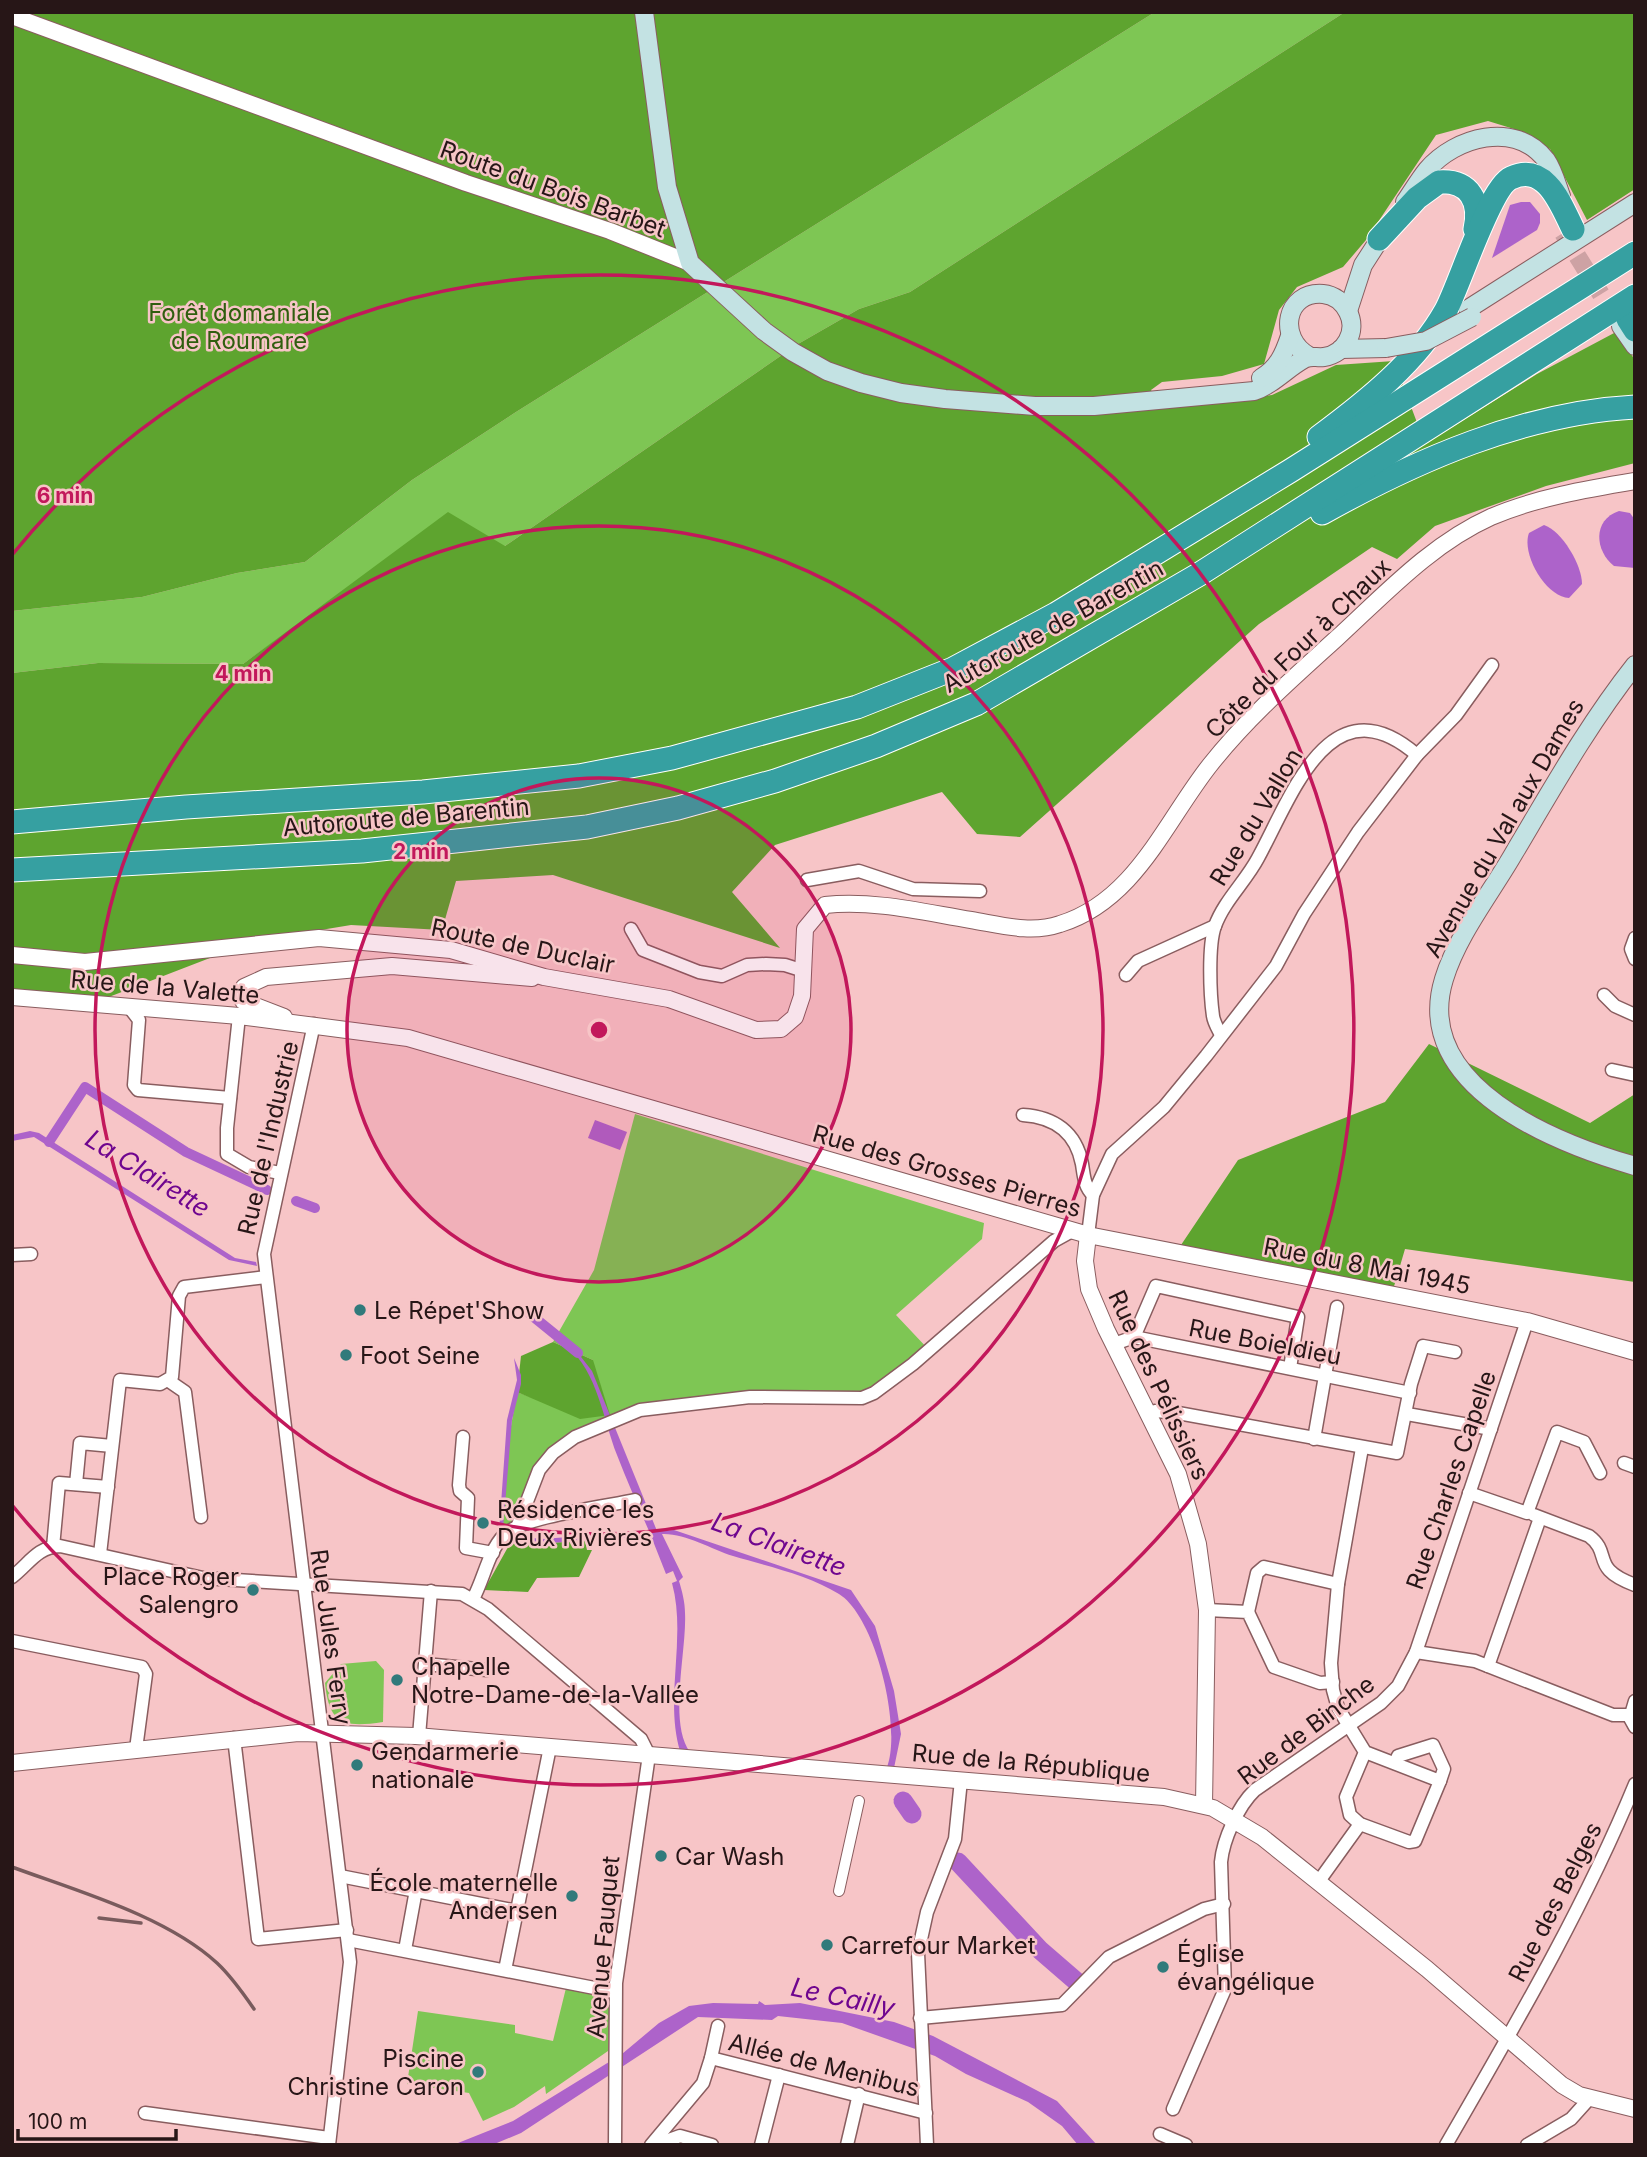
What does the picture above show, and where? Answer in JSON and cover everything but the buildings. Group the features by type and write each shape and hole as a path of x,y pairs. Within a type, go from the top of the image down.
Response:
{"highway":[{"path":"1255,493 1308,446 1362,404 1406,362 1446,309 1486,215 1504,183 1521,176 1542,179 1550,185 1567,230"},
{"path":"1379,239 1431,187 1450,181 1462,184 1477,203 1479,213 1469,259"},
{"name":"Autoroute de Barentin","path":"12,822 186,807 423,792 579,776 767,734 857,707 953,669 1056,614 1255,493 1635,253"},
{"name":"Autoroute de Barentin","path":"12,870 362,851 587,827 678,808 775,781 876,746 976,704 1198,575 1635,296"},
{"path":"1198,575 1301,525 1367,488 1428,460 1483,439 1542,422 1628,405"}],"main road":[{"path":"644,12 667,187 690,263 764,331 793,352 827,371 887,390 1035,406 1094,406 1254,391 1269,386 1309,356"},
{"path":"1325,294 1343,284 1363,265 1427,170 1456,147 1474,139 1503,137 1535,149 1547,161 1567,230"},
{"path":"1474,139 1516,151 1529,160 1542,179"},
{"path":"1470,313 1635,203"},
{"path":"1290,336 1294,345 1309,356 1326,357 1341,349 1385,344 1425,331 1470,313 1635,213"},
{"path":"1341,349 1363,265"},
{"path":"1228,392 1265,376 1276,367 1285,353 1290,336 1290,314 1295,305 1314,294 1334,297 1350,318 1373,340 1385,344"},
{"path":"1630,325 1635,346"},
{"name":"Avenue du Val aux Dames","path":"1635,665 1576,749 1464,937 1444,981 1440,1009 1440,1025 1448,1050 1462,1072 1484,1093 1563,1142 1635,1166"}],"street":[{"name":"Route du Bois Barbet","path":"12,16 401,159 610,231 690,263"},
{"name":"Côte du Four à Chaux","path":"804,969 806,929 825,905 858,902 1023,929 1058,925 1082,916 1112,895 1139,866 1210,765 1245,724 1423,559 1491,517 1530,504 1635,481"},
{"name":"Rue des Grosses Pierres","path":"314,1024 408,1038 478,1056 1088,1235 1093,1195 1112,1154 1164,1107 1276,966 1304,914 1358,832 1417,755 1457,715 1492,665"},
{"name":"Rue du Vallon","path":"1221,1035 1213,1018 1212,942 1215,926 1249,876 1311,762 1329,742 1350,732 1371,730 1396,737 1417,755"},
{"path":"807,880 859,871 913,889 980,891"},
{"path":"908,909 913,889"},
{"path":"1126,975 1138,961 1215,926"},
{"path":"631,929 643,950 699,972 722,976 747,965 766,964 804,969"},
{"path":"1635,938 1631,948 1635,959"},
{"name":"Route de Duclair","path":"12,955 85,962 319,939 451,950 544,976 670,999 756,1030 781,1029 795,1017 802,996 804,969"},
{"path":"292,1021 273,1010 243,1001 240,993 244,987 266,977 392,966 522,980 544,976"},
{"path":"1604,995 1615,1006 1635,1015"},
{"name":"Rue de la Valette","path":"12,998 314,1024"},
{"path":"129,1007 139,1020 134,1085 138,1090 230,1098"},
{"path":"239,1016 227,1154 248,1167 280,1173"},
{"name":"Rue de l'Industrie","path":"265,1261 264,1243 314,1024"},
{"path":"1612,1070 1635,1075"},
{"path":"1023,1115 1046,1117 1068,1132 1076,1143 1086,1185 1093,1195"},
{"path":"519,1525 539,1469 553,1453 575,1437 640,1410 750,1397 862,1398 874,1393 913,1364 1054,1241 1072,1231"},
{"name":"Rue du 8 Mai 1945","path":"1088,1235 1527,1321 1635,1352"},
{"name":"Rue des Pélissiers","path":"1088,1235 1085,1261 1089,1289 1185,1494 1198,1544 1207,1610 1208,1806"},
{"path":"12,1255 31,1254"},
{"name":"Rue Jules Ferry","path":"265,1261 347,1935 348,1986 329,2141"},
{"path":"100,1554 120,1380 160,1384 169,1381 174,1370 181,1290 188,1286 266,1277"},
{"path":"1114,1344 1134,1337 1156,1286 1298,1317 1290,1368"},
{"path":"1314,1439 1337,1307"},
{"name":"Rue Charles Capelle","path":"1416,1653 1527,1321"},
{"name":"Rue Boieldieu","path":"1134,1337 1410,1393"},
{"path":"1149,1414 1155,1411 1178,1413 1397,1453 1423,1346 1455,1352"},
{"path":"169,1381 185,1392 201,1517"},
{"path":"1407,1414 1491,1429"},
{"path":"1527,1513 1557,1432 1584,1442 1600,1473"},
{"path":"463,1437 459,1485 468,1498 466,1548 493,1553"},
{"path":"76,1484 80,1443 112,1446"},
{"path":"1362,1448 1338,1584 1333,1682 1338,1708 1365,1752 1440,1781"},
{"path":"53,1546 59,1483 108,1487"},
{"path":"1469,1493 1589,1536 1595,1541 1606,1570 1635,1586"},
{"path":"473,1599 503,1535 519,1525 635,1500"},
{"path":"1488,1666 1540,1518"},
{"path":"12,1577 38,1552 53,1546 203,1578 462,1594 473,1599 641,1739 649,1755"},
{"path":"1333,1682 1320,1683 1274,1667 1248,1612 1257,1573 1264,1567 1338,1584"},
{"path":"419,1736 431,1591"},
{"path":"1207,1610 1248,1612"},
{"path":"12,1641 142,1667 146,1674 136,1749"},
{"path":"1416,1653 1488,1666 1632,1721 1635,1701"},
{"name":"Rue de Binche","path":"1173,2109 1225,1989 1222,1853 1246,1801 1258,1787 1381,1703 1398,1686 1416,1653"},
{"path":"425,1664 487,1670"},
{"name":"Rue de la République","path":"12,1763 234,1738 323,1731 419,1736 1124,1792 1208,1806 1237,1819 1319,1881 1508,2036 1562,2085 1590,2099 1635,2109"},
{"path":"234,1738 258,1939 347,1935 405,1950 615,1992"},
{"path":"1365,1752 1346,1797 1350,1815 1360,1824 1409,1842 1415,1841 1444,1769 1433,1745 1398,1756 1395,1763"},
{"path":"505,1970 550,1747"},
{"name":"Avenue Fauquet","path":"615,2145 615,1992 649,1755"},
{"path":"927,2145 920,2024 920,1944 927,1912 955,1839 961,1780"},
{"name":"Rue des Belges","path":"1446,2145 1593,1881 1635,1784"},
{"path":"839,1891 859,1801"},
{"path":"1319,1881 1360,1824"},
{"path":"340,1877 517,1911"},
{"path":"405,1950 416,1891"},
{"path":"920,2024 1062,2005 1109,1958 1204,1909 1224,1904"},
{"name":"Allée de Menibus","path":"653,2145 703,2083 718,2026"},
{"name":"Allée de Menibus","path":"710,2058 926,2113"},
{"path":"761,2145 779,2075"},
{"path":"847,2145 859,2094"},
{"path":"1527,2145 1571,2119 1590,2099"},
{"path":"145,2113 329,2141"},
{"path":"1160,2134 1186,2145"},
{"path":"653,2145 680,2136 712,2145"}],"green space":[{"name":"Forêt domaniale de Roumare","path":"12,12 1155,12 516,412 412,480 305,562 237,573 142,597 12,611"},
{"path":"1155,12 1345,12 910,292 859,309 798,344 505,546 334,598 243,664 98,663 12,673 12,611 142,597 237,573 305,562 412,480 516,412"},
{"path":"1345,12 1635,12 1635,189 1587,220 1550,149 1514,129 1488,121 1436,135 1366,240 1343,267 1297,287 1279,310 1264,364 1222,376 1162,382 1151,390 1162,409 1272,395 1336,365 1394,361 1425,444 1537,374 1616,332 1635,360 1635,463 1546,486 1435,526 1397,559 1372,547 1259,624 1020,837 977,834 942,792 775,845 732,892 780,948 553,875 456,881 442,930 351,925 254,941 101,1000 12,992 12,673 98,663 243,664 448,512 505,546 798,344 859,309 910,292"},
{"path":"1429,1044 1590,1123 1635,1094 1635,1282 1405,1249 1390,1300 1181,1245 1238,1160 1385,1102"},
{"path":"635,1114 984,1223 982,1239 896,1315 929,1350 874,1393 750,1397 640,1410 553,1453 518,1525 502,1530 508,1443 517,1392 530,1397 593,1360 553,1342 594,1270"},
{"path":"553,1342 593,1360 610,1415 580,1419 517,1392 521,1356"},
{"path":"512,1540 527,1544 585,1541 587,1550 592,1550 579,1577 537,1578 528,1592 484,1590"},
{"path":"376,1661 384,1670 383,1722 358,1724 340,1720 330,1707 325,1683 341,1664"},
{"name":"Piscine Christine Caron","path":"566,1988 604,1997 610,2003 608,2051 546,2094 545,2086 514,2107 483,2121 469,2093 407,2084 418,2011 515,2025 515,2033 553,2041"}],"shaded area":[{"path":"1530,202 1540,214 1537,230 1492,258 1510,205"},
{"path":"1619,511 1630,513 1635,520 1635,568 1614,566 1600,544 1599,536 1604,521"},
{"path":"1544,525 1564,541 1579,568 1582,584 1569,598 1560,596 1544,583 1532,563 1527,542 1529,533"},
{"path":"595,1120 627,1132 620,1150 588,1138"},
{"path":"30,1131 39,1133 235,1258 256,1262 257,1266 229,1260 34,1137 12,1141 12,1135"},
{"path":"571,1344 592,1371 657,1531 674,1530 851,1590 875,1626 894,1691 901,1734 894,1768 887,1767 891,1749 891,1727 882,1674 864,1625 852,1606 839,1594 801,1576 733,1556 689,1539 662,1534 683,1577 679,1581 684,1601 685,1628 679,1705 680,1723 690,1752 680,1751 674,1710 677,1625 672,1583 677,1581 673,1571 666,1574 651,1536 534,1544 511,1542 514,1536 542,1539 649,1531 617,1455 593,1383 586,1369 567,1346"},
{"path":"514,1358 521,1375 521,1384 512,1420 503,1529 499,1532 507,1420 517,1380"},
{"path":"759,2001 765,2005 800,2003 894,2022 933,2036 1057,2101 1097,2145 1078,2145 1062,2126 1028,2102 966,2074 935,2056 842,2023 778,2016 772,2020 698,2017 521,2133 492,2145 453,2145 513,2121 622,2054 659,2023 689,2006 713,2003 758,2004"}],"waterway":[{"path":"49,1142 85,1087 186,1152 267,1190"},
{"path":"296,1201 315,1208"},
{"path":"530,1314 578,1353"},
{"name":"La Clairette","path":"903,1801 912,1814"},
{"name":"La Clairette","path":"958,1862 1040,1950 1077,1982"}],"tunnel":[{"path":"1563,233 1617,320"}],"railway":[{"path":"12,1867 120,1906 173,1932 217,1963 254,2009"},
{"path":"99,1918 141,1923"}],"place":[{"name":"Le Répet'Show","path":"360,1310"},
{"name":"Foot Seine","path":"346,1355"},
{"name":"Résidence les Deux Rivières","path":"483,1523"},
{"name":"Place Roger Salengro","path":"253,1590"},
{"name":"Chapelle Notre-Dame-de-la-Vallée","path":"397,1680"},
{"name":"Gendarmerie nationale","path":"357,1765"},
{"name":"Car Wash","path":"661,1856"},
{"name":"École maternelle Andersen","path":"572,1896"},
{"name":"Carrefour Market","path":"827,1945"},
{"name":"Église évangélique","path":"1163,1967"},
{"name":"Piscine Christine Caron","path":"478,2072"}],"water label":[{"name":"Le Cailly","path":"843,1997"}]}
